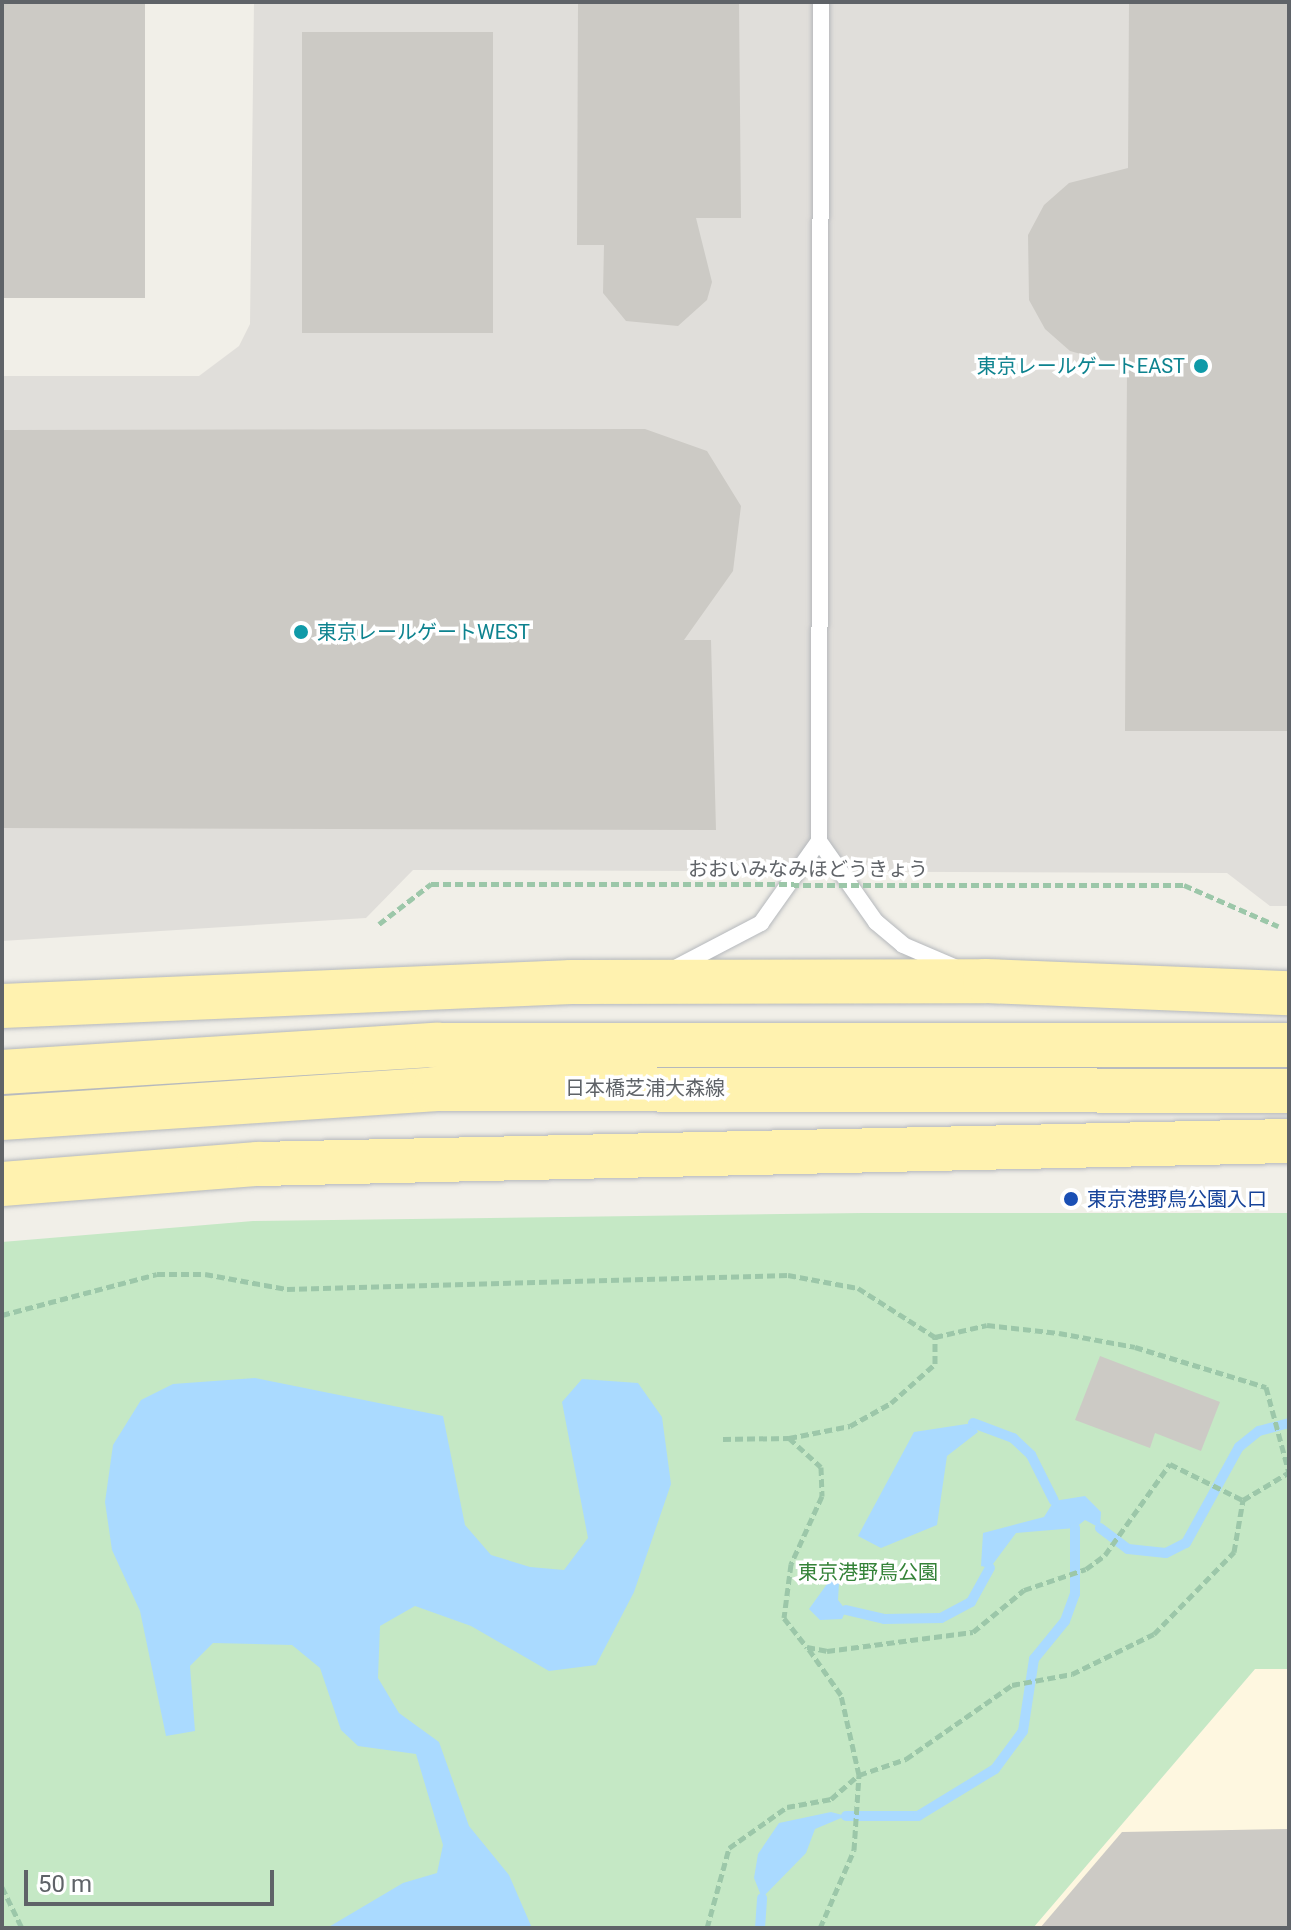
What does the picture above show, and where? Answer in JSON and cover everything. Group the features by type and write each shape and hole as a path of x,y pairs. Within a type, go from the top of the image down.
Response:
{"main road":[{"path":"985,981 1283,946"},
{"path":"2,1006 277,989 633,982 985,981 1289,993"},
{"path":"2,1072 437,1045 1289,1045"},
{"name":"日本橋芝浦大森線","path":"2,1118 434,1089 1289,1091"},
{"path":"2,1184 258,1164 1289,1141"},
{"path":"1012,1148 1289,1163"}],"lane":[{"path":"821,2 819,841 848,889 903,945 985,981"},
{"path":"633,982 730,945 761,923 819,841"}],"path":[{"name":"おおいみなみほどうきょう","path":"379,924 431,884 1184,885 1283,946"},
{"path":"2,1315 157,1274 205,1274 287,1289 788,1275 858,1288 935,1337 987,1325 1135,1347 1266,1387 1288,1473 1242,1500"},
{"path":"723,1439 789,1438 850,1426 891,1403 935,1364 935,1337"},
{"path":"789,1438 821,1467 822,1496 791,1564 784,1618 841,1695 859,1775 855,1839 820,1928"},
{"path":"807,1647 934,1643 973,1632 994,1610 1055,1576 1086,1569 1105,1555 1170,1464 1242,1500"},
{"path":"707,1928 729,1848 787,1807 831,1799 859,1775 906,1759 1012,1685 1043,1681 1118,1655 1193,1601 1234,1552 1242,1500"},
{"path":"2,1887 22,1928"}],"shaded area":[{"path":"254,2 1289,2 1289,906 1270,906 1227,873 413,870 366,918 2,941 2,376 199,376 239,346 250,324"},
{"path":"1255,1669 1289,1669 1289,1928 1033,1928"}],"green space":[{"name":"東京港野鳥公園","path":"863,1213 1289,1213 1289,1669 1255,1669 1033,1928 2,1928 2,1242 253,1221"}],"water":[{"path":"255,1378 443,1416 465,1525 491,1555 530,1567 564,1570 588,1538 562,1402 582,1379 638,1383 662,1417 671,1484 634,1592 596,1665 549,1671 471,1626 415,1606 380,1626 378,1678 399,1713 439,1742 469,1826 509,1875 532,1928 327,1928 403,1883 437,1873 443,1845 416,1754 358,1746 341,1730 320,1668 292,1645 213,1643 190,1666 195,1731 166,1736 140,1611 112,1550 105,1502 113,1445 141,1400 173,1384"},
{"path":"973,1423 978,1432 947,1456 937,1525 881,1548 858,1536 914,1432"},
{"path":"1085,1496 1101,1512 1100,1528 1085,1520 1075,1528 1016,1533 990,1568 981,1566 983,1533 1044,1517 1054,1501"},
{"path":"840,1566 838,1600 846,1610 842,1619 820,1620 809,1609"},
{"path":"831,1812 846,1816 815,1829 806,1853 762,1898 754,1878 758,1854 779,1823"}],"building":[{"path":"2,2 145,2 145,298 2,298"},
{"path":"578,2 739,2 741,218 696,218 712,282 707,300 678,326 626,321 603,293 604,245 577,245"},
{"name":"東京レールゲートEAST","path":"1129,2 1289,2 1289,731 1125,731 1127,367 1070,351 1045,329 1029,300 1028,235 1044,205 1069,183 1128,168"},
{"path":"302,32 493,32 493,333 302,333"},
{"name":"東京レールゲートWEST","path":"645,429 707,451 741,506 733,571 684,640 711,640 716,830 2,828 2,430"},
{"path":"1100,1356 1220,1402 1201,1451 1155,1433 1150,1448 1075,1420"},
{"path":"1289,1829 1289,1928 1040,1928 1122,1832"}],"waterway":[{"path":"973,1423 1013,1438 1031,1455 1054,1501"},
{"path":"1100,1528 1128,1549 1166,1553 1186,1543 1239,1447 1259,1431 1289,1423"},
{"path":"846,1816 918,1816 995,1769 1023,1731 1034,1659 1065,1621 1075,1594 1075,1528"},
{"path":"846,1610 884,1619 941,1618 971,1602 990,1568"},
{"path":"760,1928 762,1898"}],"place":[{"name":"東京レールゲートEAST","path":"1201,366"},
{"name":"東京レールゲートWEST","path":"301,632"},
{"name":"東京港野鳥公園入口","path":"1071,1199"}]}
